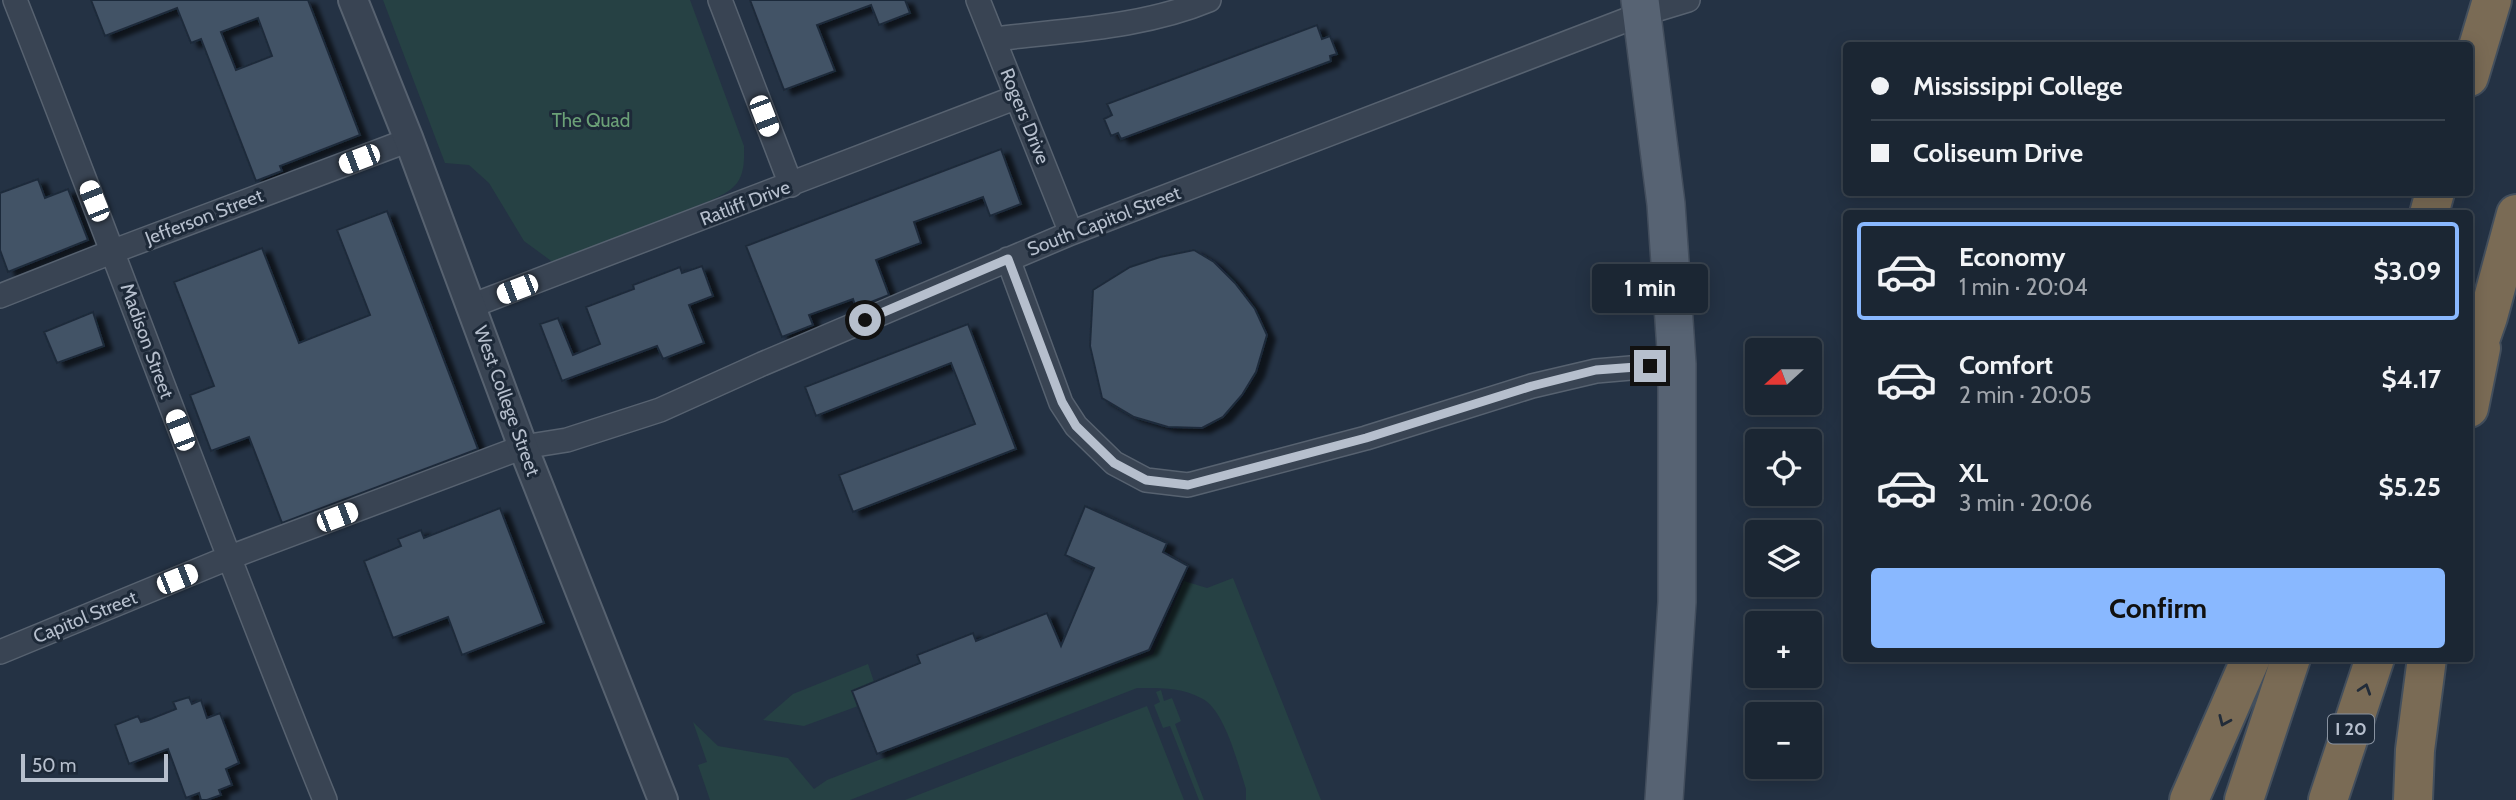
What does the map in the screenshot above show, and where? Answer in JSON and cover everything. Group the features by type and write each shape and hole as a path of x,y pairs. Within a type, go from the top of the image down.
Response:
{"highway":[{"path":"2473,64 2492,0"},
{"path":"2473,389 2488,317 2516,214"},
{"path":"2473,360 2488,317"},
{"path":"2189,800 2249,662"},
{"path":"2244,800 2290,662"},
{"name":"I 20","path":"2328,800 2374,662"},
{"path":"2413,800 2415,750 2426,662"}],"main road":[{"path":"1641,7 1666,204 1677,364 1677,602 1664,800"}],"street":[{"name":"Madison Street","path":"15,0 114,251 228,558 325,800"},
{"name":"West College Street","path":"353,0 523,447 663,800"},
{"path":"720,0 791,185"},
{"name":"Rogers Drive","path":"978,0 1071,233"},
{"path":"995,39 1146,19 1209,0"},
{"name":"South Capitol Street","path":"523,447 567,440 660,410 1071,233 1641,7 1688,0"},
{"name":"Ratliff Drive","path":"471,306 1017,97"},
{"name":"Jefferson Street","path":"0,296 408,140"},
{"path":"1008,259 1062,402 1076,426 1114,463 1146,480 1188,485 1366,438 1532,386 1596,370 1677,364"},
{"name":"Capitol Street","path":"0,652 228,558 523,447"}],"green space":[{"name":"The Quad","path":"383,0 690,0 744,146 744,165 740,179 728,192 715,198 623,238 554,263 524,241 489,183 469,165 445,163"},
{"path":"1233,578 1321,800 1246,800 1246,789 1230,739 1217,713 1209,704 1186,692 1137,688 850,800 710,800 698,765 707,762 693,722 718,746 788,758 814,789 827,780 1153,654 1184,581 1207,588"},
{"path":"868,664 874,682 852,691 858,706 804,726 763,720 793,694"},
{"path":"1161,690 1164,701 1172,698 1181,721 1175,724 1204,800 1199,800 1170,726 1163,728 1154,705 1160,702 1156,692"},
{"path":"1147,706 1184,800 905,800"}],"building":[{"path":"91,0 308,0 360,135 280,166 282,171 256,181 201,39 191,43 177,8 105,36","holes":["258,18 272,56 236,70 221,32"]},
{"path":"750,0 905,0 910,13 879,25 871,5 817,25 835,71 784,90"},
{"path":"1317,25 1322,39 1330,36 1337,54 1330,56 1331,61 1121,139 1118,133 1111,136 1104,119 1112,115 1107,104"},
{"path":"1001,149 1021,204 990,216 983,197 914,222 921,243 876,260 889,295 856,308 853,299 809,315 813,325 782,337 746,246"},
{"path":"38,179 45,198 68,189 88,240 8,272 0,250 0,193"},
{"path":"387,211 478,449 282,523 249,437 211,451 190,395 214,386 174,282 262,248 299,343 370,315 337,230"},
{"path":"1194,250 1214,262 1235,283 1255,309 1267,335 1256,372 1242,395 1223,417 1202,428 1168,427 1134,417 1102,398 1090,346 1093,290 1130,267"},
{"path":"702,266 713,296 689,305 704,343 663,359 657,346 562,381 540,324 558,318 573,355 600,344 586,307 634,289 633,285 680,267 682,273"},
{"path":"93,312 104,346 57,363 44,332"},
{"path":"968,324 1016,449 853,512 839,475 975,424 951,363 816,416 805,387"},
{"path":"1085,506 1167,543 1163,552 1188,566 1149,650 877,754 852,691 920,663 917,655 973,633 976,641 1047,613 1061,646 1094,568 1065,555"},
{"path":"500,508 544,623 462,655 448,617 393,638 364,561 401,546 398,539 421,530 424,538"},
{"path":"189,697 192,704 201,700 207,718 220,713 239,763 226,769 232,785 219,790 221,795 207,800 201,800 199,793 186,798 168,749 129,764 115,725 138,716 141,722 148,720 176,709 173,702"}],"route":[{"path":"865,320 1008,259 1062,402 1076,426 1114,463 1146,480 1188,485 1366,438 1532,386 1596,370 1650,366"}]}
